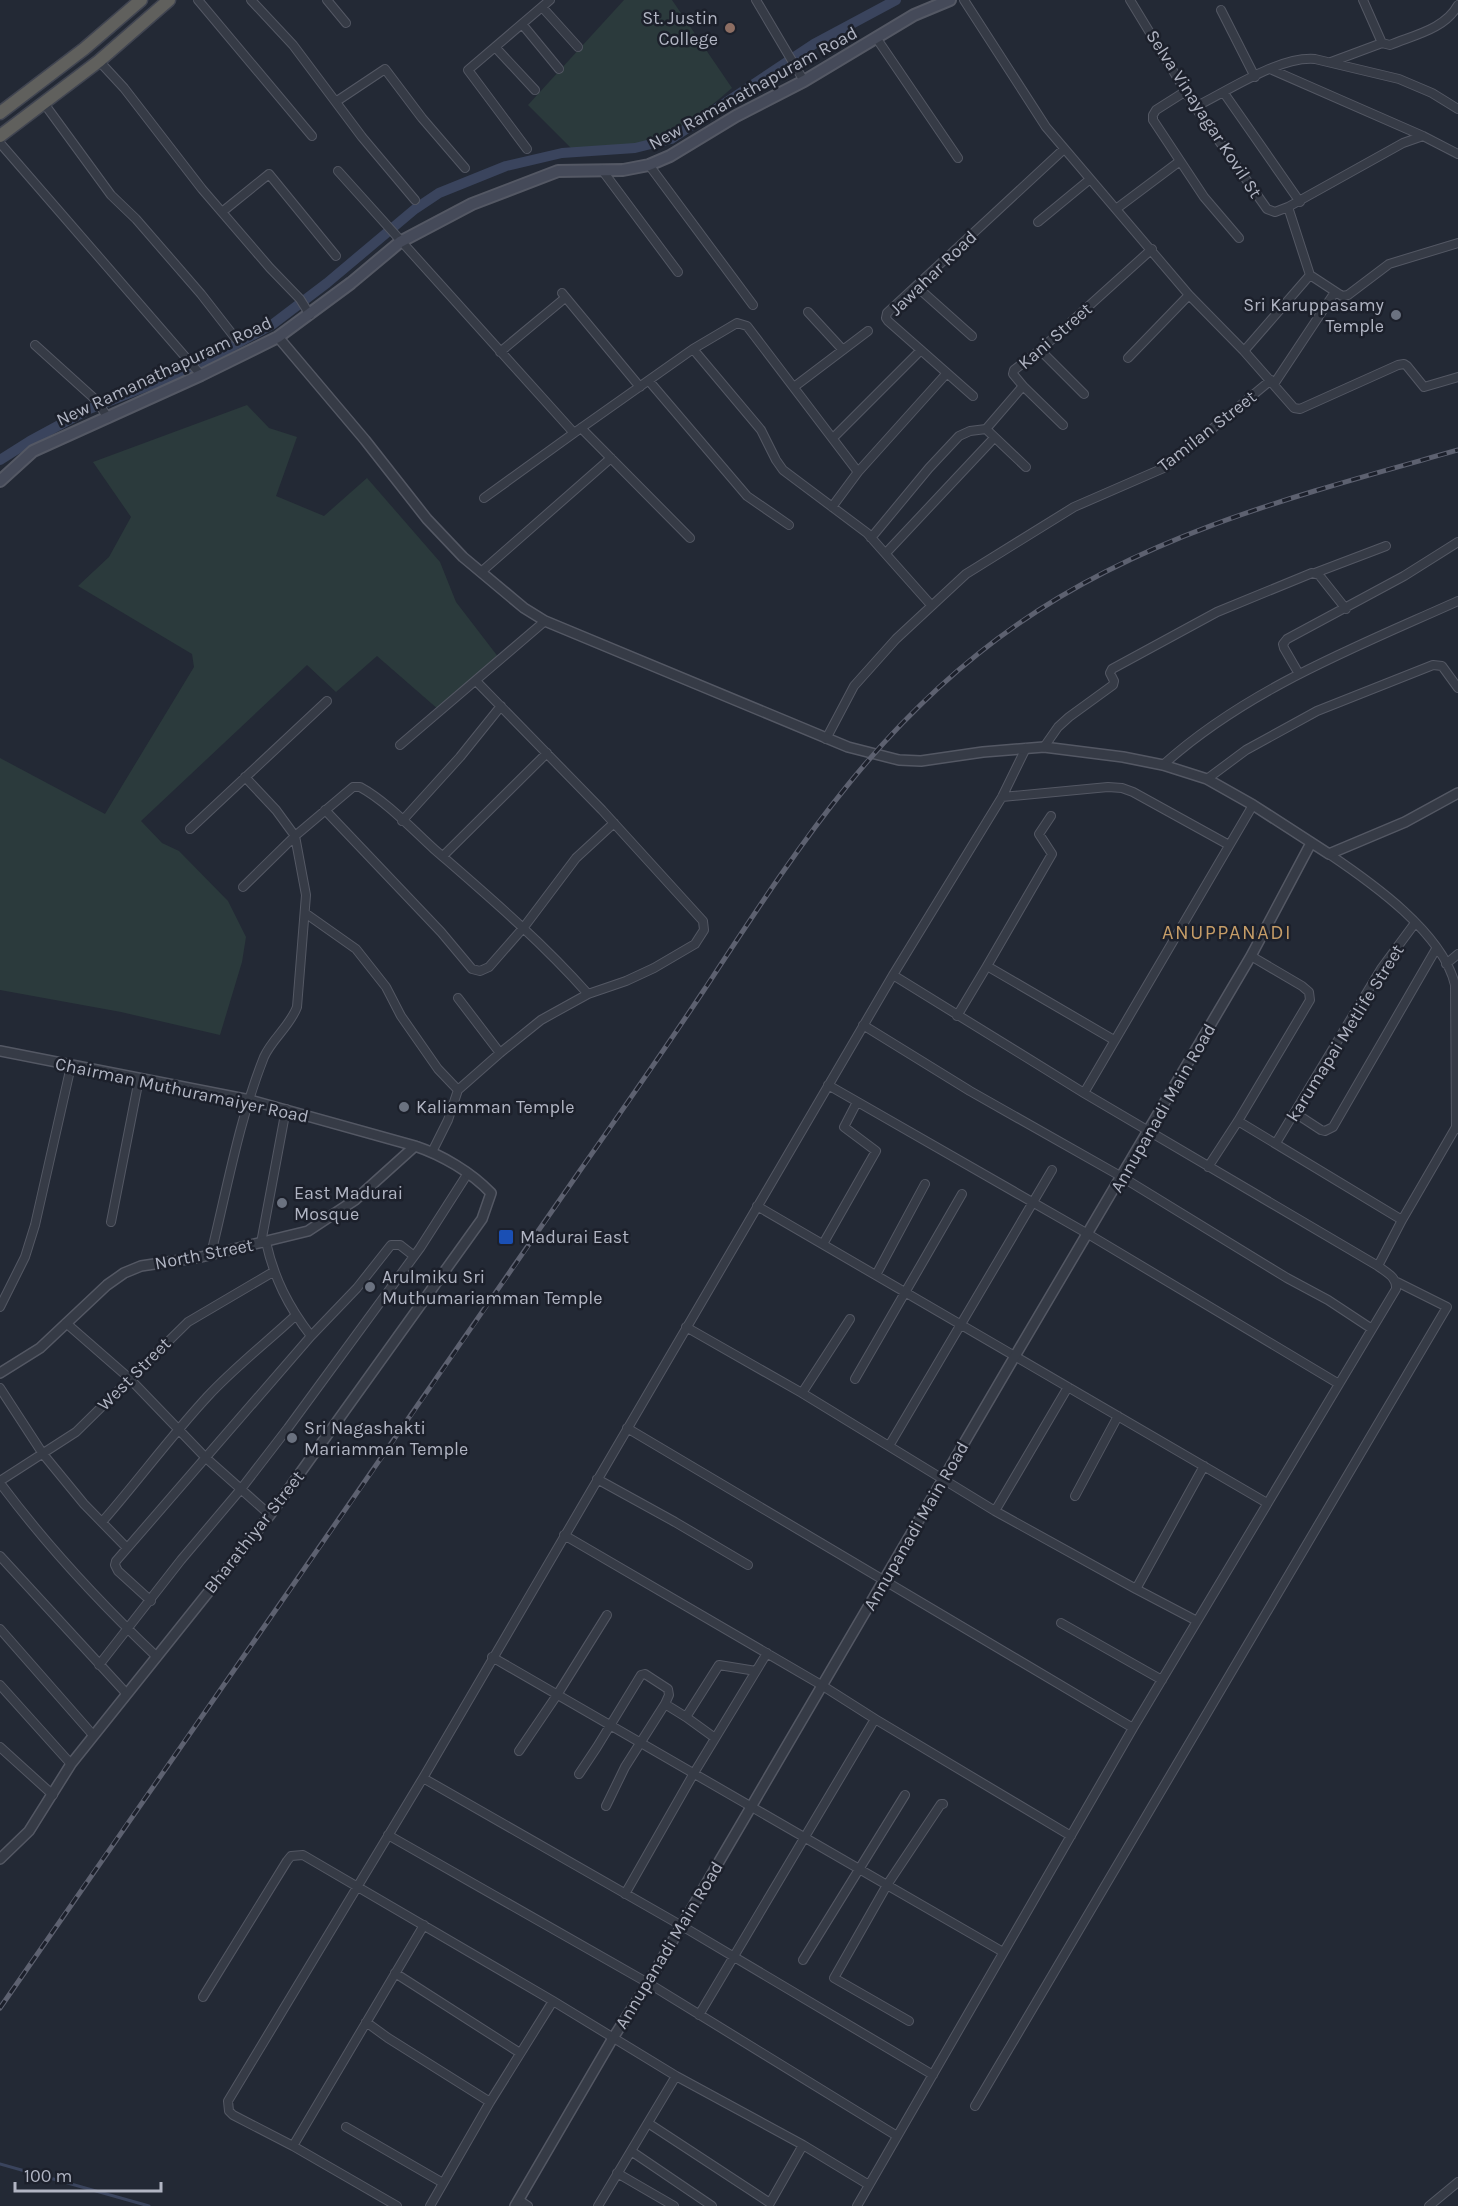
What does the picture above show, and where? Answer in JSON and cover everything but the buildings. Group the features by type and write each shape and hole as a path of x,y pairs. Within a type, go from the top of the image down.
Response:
{"highway":[{"path":"0,112 84,49 141,0"},
{"path":"0,136 99,61 170,0"}],"main road":[{"name":"New Ramanathapuram Road","path":"0,481 33,451 105,413 195,369 278,337 305,306 394,233 558,171 623,170 649,165 670,156 736,116 804,81 914,15 950,0"}],"street":[{"path":"198,0 312,136"},
{"path":"251,0 293,45 362,137 415,200"},
{"path":"327,0 346,23"},
{"path":"527,149 468,70 550,0"},
{"path":"756,0 804,81"},
{"name":"Tamilan Street","path":"826,739 854,686 896,639 966,574 1074,507 1166,467 1272,382 1189,295 1046,127 964,0"},
{"name":"Selva Vinayagar Kovil St","path":"1130,0 1196,107 1267,209 1275,212 1288,207"},
{"path":"1363,0 1382,43"},
{"path":"1330,63 1382,43 1390,45 1443,24 1452,16 1458,5"},
{"path":"542,7 578,47"},
{"path":"1221,10 1254,77"},
{"path":"522,24 559,69"},
{"path":"876,39 958,158"},
{"path":"495,47 535,90"},
{"path":"1196,107 1270,69 1303,58 1398,79 1432,93 1458,109"},
{"path":"99,61 124,88 136,107 222,212 305,306"},
{"path":"337,101 386,69 422,118 465,168"},
{"path":"1270,69 1435,141 1458,154"},
{"path":"1186,91 1156,110 1153,120 1204,197 1239,238"},
{"path":"1224,93 1300,202"},
{"path":"43,102 111,195 136,219 201,294 236,339"},
{"path":"1423,136 1403,143 1288,207 1310,275 1342,296 1348,295 1389,264 1458,243"},
{"path":"0,143 195,369"},
{"name":"Jawahar Road","path":"973,396 886,318 887,313 1064,149"},
{"path":"1116,209 1180,161"},
{"path":"649,165 753,305"},
{"path":"602,170 678,273"},
{"path":"338,171 500,352 577,431 610,458 690,538"},
{"path":"222,212 269,174 336,256"},
{"path":"1038,222 1089,180"},
{"name":"Kani Street","path":"986,429 1023,386 1013,374 1014,370 1040,350 1152,249"},
{"path":"1244,351 1310,275"},
{"path":"916,286 972,336"},
{"path":"1335,292 1272,382 1290,404 1300,410 1404,364 1424,387 1458,377"},
{"path":"1128,358 1189,295"},
{"path":"500,352 563,296 640,387"},
{"path":"808,312 843,350"},
{"path":"484,498 693,350 741,323 747,326 858,472"},
{"path":"794,387 868,331"},
{"path":"278,337 365,440 427,519 481,573 524,608 545,621 826,739 898,760 921,761 1026,747 1044,747 1123,757 1162,765 1206,779 1253,805 1375,885 1415,923 1446,964 1455,985 1457,1124 1378,1266"},
{"path":"35,345 97,401 105,413"},
{"path":"693,350 757,425 783,470 872,538 931,605"},
{"path":"832,438 921,350"},
{"path":"1040,350 1084,394"},
{"path":"832,507 858,472 947,373"},
{"path":"649,381 747,496 789,525"},
{"path":"1023,386 1063,425"},
{"path":"872,538 929,468 959,436 970,431 986,429 1026,467"},
{"path":"886,553 994,438"},
{"path":"481,573 610,458"},
{"path":"1299,674 1283,644 1287,639 1346,609 1458,542"},
{"path":"1044,747 1058,727 1069,717 1113,685 1114,681 1110,673 1112,669 1217,612 1310,573 1316,573 1386,546"},
{"path":"1316,573 1346,609"},
{"path":"1162,765 1185,745 1273,687 1458,601"},
{"path":"400,745 545,621"},
{"path":"1206,779 1246,750 1317,711 1433,665 1442,666 1458,688"},
{"path":"432,1152 448,1120 458,1090 500,1053 541,1020 588,994 626,981 654,968 695,944 704,930 703,921 614,823 476,681"},
{"path":"190,829 327,701"},
{"path":"402,821 460,757 501,706"},
{"path":"397,2206 293,2146 233,2115 229,2111 228,2101 423,1778 863,1025 1002,797 1026,747"},
{"path":"443,856 547,753"},
{"path":"211,1254 250,1100 267,1051 290,1021 297,1007 305,913 306,895 295,836 276,810 245,777"},
{"path":"243,886 295,836 353,787 360,787 524,927 559,961 588,994"},
{"path":"1002,797 1108,787 1122,788 1228,845"},
{"path":"1329,854 1405,822 1458,793"},
{"path":"1084,1093 1253,805"},
{"path":"326,810 441,932 472,969 480,971 489,967 524,927 576,858 614,823"},
{"path":"957,1016 1050,857 1051,850 1039,834 1051,816"},
{"name":"Annupanadi Main Road","path":"517,2203 1149,1131 1251,956 1311,843"},
{"path":"305,913 356,949 386,987 401,1016 438,1069 458,1090"},
{"name":"karumapai Metlife Street","path":"1276,1143 1381,969 1415,923"},
{"path":"1295,1113 1321,1130 1330,1130 1333,1127 1436,950"},
{"path":"1446,964 1458,954"},
{"path":"1208,1167 1310,1000 1310,992 1302,986 1251,956"},
{"path":"987,966 1114,1040"},
{"path":"893,975 1084,1093 1378,1266 1397,1282 1447,1307 975,2106"},
{"path":"458,998 500,1053"},
{"path":"863,1025 970,1091 1122,1177 1287,1278 1328,1300 1372,1329"},
{"name":"Chairman Muthuramaiyer Road","path":"0,1051 250,1100 415,1146 432,1152 468,1173 491,1193"},
{"path":"0,1307 25,1257 35,1225 70,1066"},
{"path":"111,1222 139,1079"},
{"path":"828,1085 1088,1234 1339,1384"},
{"path":"823,1244 876,1150 844,1127 857,1102"},
{"path":"286,1109 264,1242 273,1272 296,1316 311,1336"},
{"path":"1238,1120 1402,1220"},
{"name":"North Street","path":"0,1373 40,1348 107,1285 124,1273 141,1266 298,1235 332,1217 355,1200 415,1146"},
{"path":"889,1446 1052,1170"},
{"path":"99,1665 181,1560 241,1489 414,1256 468,1173"},
{"path":"876,1275 926,1185"},
{"name":"Bharathiyar Street","path":"0,1859 29,1831 71,1764 93,1735 270,1515 482,1219 491,1193"},
{"path":"855,1380 962,1194"},
{"path":"757,1206 1267,1503"},
{"path":"151,1601 115,1567 116,1561 311,1336 357,1288 391,1245 400,1245 414,1256"},
{"name":"West Street","path":"0,1482 76,1432 188,1322 273,1272"},
{"path":"857,2206 1133,1728 1396,1289 1397,1282"},
{"path":"102,1522 179,1428 239,1365 296,1316"},
{"path":"802,1393 850,1319"},
{"path":"66,1323 129,1378 206,1458 270,1515"},
{"path":"686,1327 802,1393 995,1511 1197,1621"},
{"path":"995,1511 1068,1387"},
{"path":"0,1388 43,1454 84,1504 127,1548"},
{"path":"1076,1496 1118,1416"},
{"path":"627,1428 1133,1728"},
{"path":"1136,1589 1204,1466"},
{"path":"597,1479 748,1565"},
{"path":"0,1482 40,1535 156,1657"},
{"path":"564,1535 823,1686 1071,1836"},
{"path":"0,1556 126,1693"},
{"path":"519,1751 607,1615"},
{"path":"1061,1623 1162,1680"},
{"path":"0,1629 93,1735"},
{"path":"625,1894 694,1773 767,1653"},
{"path":"492,1657 1003,1952"},
{"path":"686,1717 719,1665 756,1671"},
{"path":"579,1774 641,1675 645,1674 668,1689 669,1695 665,1704 626,1767 606,1806"},
{"path":"0,1685 71,1764"},
{"path":"665,1704 715,1738"},
{"path":"699,2015 875,1719"},
{"path":"0,1747 53,1795"},
{"path":"423,1778 682,1926 933,2075"},
{"path":"803,1959 905,1795"},
{"path":"909,2021 834,1978 887,1885 943,1804"},
{"path":"388,1834 648,1983 897,2136"},
{"path":"203,1997 277,1875 291,1856 303,1855 553,2001 676,2076 803,2145 869,2185"},
{"path":"293,2146 424,1925"},
{"path":"395,1973 520,2053"},
{"path":"430,2206 490,2102 553,2001"},
{"path":"366,2022 490,2102"},
{"path":"597,2206 676,2076"},
{"path":"648,2123 772,2205 803,2145"},
{"path":"346,2127 443,2183"},
{"path":"631,2151 712,2206"},
{"path":"617,2173 674,2206"},
{"path":"1429,2206 1458,2182"},
{"path":"517,2203 528,2206"}],"shaded area":[{"path":"624,0 672,0 732,88 690,122 654,140 624,145 571,148 528,105"},
{"path":"247,405 269,428 297,437 276,496 324,516 367,478 440,562 456,602 499,658 439,710 377,656 336,692 307,665 141,821 162,843 179,851 228,901 246,937 242,962 220,1035 121,1012 0,990 0,758 105,814 194,667 192,654 78,586 109,557 131,517 93,462"}],"waterway":[{"path":"0,460 89,409 191,369 273,324 327,283 415,209 439,193 506,166 562,153 635,148 671,139 814,44 896,0"},
{"path":"0,2164 149,2206"}],"railway":[{"path":"0,2008 642,1082 772,887 843,791 881,746 923,702 968,662 1018,624 1068,592 1121,564 1230,519 1344,482 1458,450"}],"place":[{"name":"St. Justin College","path":"730,28"},
{"name":"Sri Karuppasamy Temple","path":"1396,315"},
{"name":"Kaliamman Temple","path":"404,1107"},
{"name":"East Madurai Mosque","path":"282,1203"},
{"name":"Madurai East","path":"506,1237"},
{"name":"Arulmiku Sri Muthumariamman Temple","path":"370,1287"},
{"name":"Sri Nagashakti Mariamman Temple","path":"292,1438"}],"district":[{"name":"ANUPPANADI","path":"1227,932"}]}
